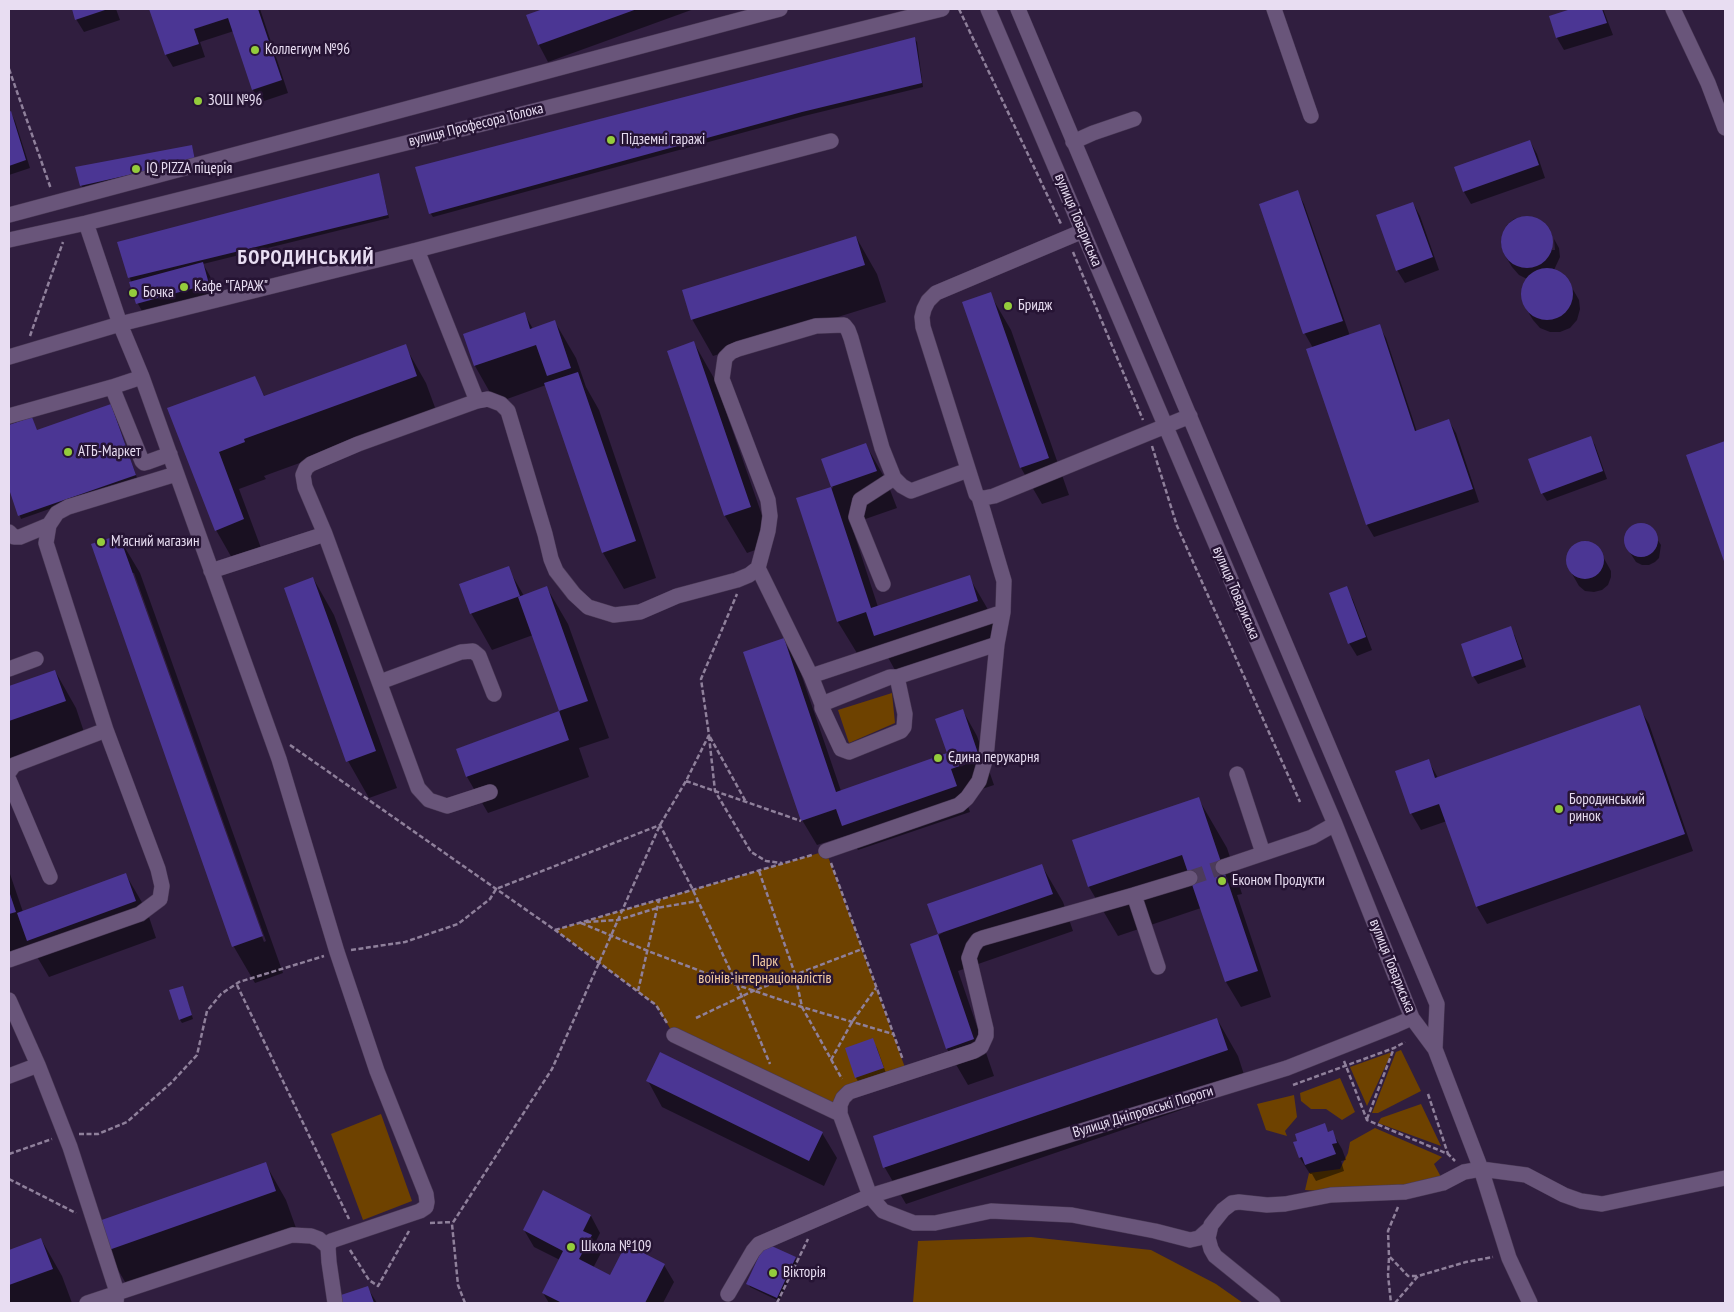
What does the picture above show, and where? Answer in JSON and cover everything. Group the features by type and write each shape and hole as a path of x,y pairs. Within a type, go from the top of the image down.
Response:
{"street":[{"path":"9,214 780,9"},
{"name":"вулиця Професора Толока","path":"9,240 86,223 942,9"},
{"name":"вулиця Товариська","path":"988,9 1335,824 1412,1018 1436,1049"},
{"name":"вулиця Товариська","path":"1018,9 1343,783 1438,1004 1436,1049"},
{"path":"1274,9 1311,116"},
{"path":"1673,9 1705,75 1725,128"},
{"path":"1073,142 1092,133 1134,120"},
{"path":"9,357 120,324 417,250 831,141"},
{"path":"86,223 120,324 142,377 268,730 337,952 377,1071 426,1194 426,1207 420,1211 331,1241 328,1247 335,1303"},
{"path":"826,851 959,805 967,798 978,781 986,757 997,644 1003,612 1004,581 923,327 922,317 924,309 928,301 936,293 1068,239 1083,231"},
{"path":"1095,259 1119,248"},
{"path":"417,250 477,401"},
{"path":"490,792 446,806 429,800 418,788 325,534 305,487 303,475 306,468 311,464 358,444 477,401 496,401 508,411 545,534 550,559 563,582 588,607 614,615 640,612 677,596 752,572 763,552 770,516 768,500 722,379 725,358 731,352 816,326 844,325 852,338 882,448 894,478 911,491 968,470"},
{"path":"9,416 142,377"},
{"path":"112,387 142,461 148,462 170,454"},
{"path":"978,497 994,496 1190,416"},
{"path":"9,960 140,914 160,899 162,886 158,870 106,730 46,543 49,525 57,513 68,507 176,474"},
{"path":"883,584 856,516 860,500 894,478"},
{"path":"9,532 14,537 20,537 49,525"},
{"path":"211,571 325,534"},
{"path":"752,572 811,676 822,708 841,749 849,752 901,732 904,727 905,714 897,677"},
{"path":"811,676 1003,612"},
{"path":"822,704 890,677 897,677 997,644"},
{"path":"380,682 454,654 473,651 479,656 494,694"},
{"path":"9,669 36,660"},
{"path":"9,772 14,765 106,730"},
{"path":"1237,774 1263,854"},
{"path":"9,780 50,877"},
{"path":"1223,868 1312,837 1335,824"},
{"path":"1190,878 978,940 969,958 986,1029 981,1047 974,1051 849,1092 840,1104 840,1114 870,1196 883,1211 914,1223 936,1223 991,1211 1072,1215 1155,1231 1190,1240 1199,1238 1209,1229 1223,1210 1232,1203 1286,1204 1331,1195 1405,1192 1443,1183 1464,1172 1481,1169 1526,1175 1564,1195 1581,1201 1602,1204 1725,1178"},
{"path":"1134,895 1158,967"},
{"path":"9,1000 38,1065 73,1156 116,1298"},
{"name":"Вулиця Дніпровські Пороги","path":"870,1196 1287,1068 1412,1018"},
{"path":"674,1035 840,1114"},
{"path":"1436,1049 1481,1169 1509,1258 1530,1303"},
{"path":"9,1076 38,1065"},
{"path":"728,1294 759,1244 870,1196"},
{"path":"1209,1229 1208,1238 1215,1256 1273,1303"},
{"path":"87,1303 116,1298 292,1235 311,1236 319,1239 328,1247"}],"path":[{"path":"959,9 1068,239 1148,432 1177,526 1300,802"},
{"path":"9,69 53,195"},
{"path":"27,343 65,237"},
{"path":"752,572 701,679 715,791 751,852 766,861 783,864"},
{"path":"268,730 555,930 656,1005 674,1035"},
{"path":"465,1303 458,1285 453,1222 552,1069 660,825 686,781 709,735"},
{"path":"709,735 746,802"},
{"path":"686,781 801,821"},
{"path":"9,1154 64,1134 98,1134 127,1122 171,1083 198,1055 208,1011 221,994 240,982 337,952 405,942 458,924 490,899 496,889 660,825"},
{"path":"660,825 693,890 737,985 779,1085"},
{"path":"555,930 826,851 907,1073"},
{"path":"759,870 795,974 802,1007 849,1092"},
{"path":"638,992 659,900"},
{"path":"581,922 618,920 657,908 698,901"},
{"path":"581,922 648,951 737,985 802,1007 893,1034"},
{"path":"696,1018 754,991 862,949"},
{"path":"237,984 351,1222"},
{"path":"831,1060 852,1022 876,988"},
{"path":"1294,1085 1394,1048 1405,1042"},
{"path":"1340,1048 1366,1120 1448,1154"},
{"path":"1366,1120 1394,1048"},
{"path":"1428,1094 1448,1154 1464,1172"},
{"path":"9,1179 76,1213"},
{"path":"1391,1303 1388,1275 1388,1231 1405,1192"},
{"path":"777,1303 818,1218"},
{"path":"429,1223 453,1222"},
{"path":"342,1236 369,1280 378,1286 413,1224"},
{"path":"1389,1256 1408,1276 1418,1276 1489,1257 1509,1258"},
{"path":"1395,1303 1418,1276"}],"green space":[{"path":"892,693 895,723 849,743 838,710"},
{"name":"Парк воїнів-інтернаціоналістів","path":"826,851 907,1073 849,1092 840,1114 674,1035 656,1005 555,930"},
{"path":"1401,1050 1421,1091 1378,1113 1372,1113 1396,1052"},
{"path":"1392,1052 1367,1106 1350,1067"},
{"path":"1340,1078 1355,1112 1342,1120 1326,1109 1311,1109 1301,1101 1300,1093"},
{"path":"1294,1095 1297,1117 1285,1131 1287,1136 1266,1130 1257,1104"},
{"path":"1421,1104 1441,1146 1378,1123 1381,1118"},
{"path":"381,1114 412,1201 363,1220 331,1134"},
{"path":"1375,1128 1442,1157 1434,1164 1441,1177 1392,1196 1305,1190 1309,1173 1340,1169 1348,1153 1350,1142"},
{"path":"1031,1237 1151,1250 1216,1284 1243,1303 913,1303 918,1241"}],"building":[{"path":"72,9 108,9 75,20"},
{"name":"Коллегиум №96","path":"149,9 258,9 282,80 252,90 228,18 194,29 199,44 165,55"},
{"path":"543,9 637,9 538,45 526,15"},
{"path":"1571,9 1602,9 1607,23 1556,38 1549,16"},
{"name":"Підземні гаражі","path":"915,37 922,83 802,112 429,214 415,167"},
{"path":"11,111 26,160 9,166 9,112"},
{"path":"1530,140 1539,165 1463,192 1454,167"},
{"path":"192,145 195,160 80,186 75,167"},
{"path":"379,173 388,215 128,278 117,242"},
{"path":"1298,190 1343,321 1303,334 1259,204"},
{"path":"1413,202 1433,257 1396,271 1376,215"},
{"path":"1522,216 1532,216 1546,223 1553,237 1553,247 1546,261 1532,268 1522,268 1512,264 1505,257 1501,247 1501,237 1505,227 1512,220"},
{"path":"856,236 865,265 691,320 682,290"},
{"path":"203,262 209,284 136,304 129,282"},
{"path":"1542,268 1552,268 1566,275 1573,289 1573,299 1566,313 1552,320 1542,320 1532,316 1525,309 1521,299 1521,289 1525,279 1532,272"},
{"path":"991,292 1049,458 1020,468 962,302"},
{"path":"525,312 530,329 555,320 571,368 547,376 536,345 474,366 463,334"},
{"path":"1380,324 1415,431 1449,419 1473,489 1366,525 1306,349"},
{"path":"694,341 751,507 724,516 667,351"},
{"path":"406,344 417,376 244,439 245,442 219,452 244,519 215,531 167,408 255,376 264,396"},
{"path":"578,372 636,541 602,553 544,383"},
{"name":"АТБ-Маркет","path":"111,404 136,475 18,516 9,489 9,425 32,417 37,430"},
{"path":"1591,436 1603,471 1541,494 1528,459"},
{"path":"1725,441 1725,564 1686,455"},
{"path":"866,443 877,471 831,487 821,459"},
{"path":"831,487 871,608 970,575 978,601 874,636 866,612 837,622 796,498"},
{"path":"1641,523 1653,528 1658,540 1653,552 1641,557 1629,552 1624,540 1629,528"},
{"path":"119,535 263,936 232,947 91,544"},
{"path":"1585,541 1599,546 1604,560 1599,574 1585,579 1571,574 1566,560 1571,546"},
{"path":"509,566 520,596 470,614 459,584"},
{"path":"313,577 376,751 346,762 284,588"},
{"path":"547,586 588,701 559,711 518,597"},
{"path":"1347,586 1366,637 1348,644 1329,593"},
{"path":"1511,626 1522,659 1472,677 1461,644"},
{"path":"784,638 836,792 947,753 935,719 963,709 980,759 951,769 957,786 842,826 836,809 801,821 743,652"},
{"path":"55,670 66,701 9,721 9,686"},
{"name":"Бородинський ринок","path":"1640,705 1685,834 1476,907 1439,804 1410,814 1395,771 1429,759 1435,778"},
{"path":"559,711 569,740 466,777 456,749"},
{"path":"1199,797 1258,971 1225,982 1182,855 1088,887 1072,840"},
{"path":"1042,864 1053,894 938,934 927,904"},
{"path":"126,873 136,901 27,941 17,913"},
{"path":"9,891 16,912 9,914"},
{"path":"938,934 974,1039 946,1049 910,944"},
{"path":"183,986 192,1015 179,1020 169,990"},
{"path":"1217,1018 1228,1050 883,1168 873,1136"},
{"path":"873,1038 884,1068 855,1078 845,1048"},
{"path":"660,1052 823,1132 809,1161 646,1081"},
{"path":"1325,1123 1328,1132 1333,1130 1337,1143 1332,1144 1336,1154 1305,1165 1302,1157 1299,1158 1293,1142 1297,1141 1295,1134"},
{"path":"266,1162 276,1191 106,1251 96,1222"},
{"name":"Школа №109","path":"543,1190 591,1215 583,1231 592,1235 579,1259 610,1275 626,1244 665,1264 645,1303 562,1303 542,1293 563,1251 523,1230"},
{"path":"41,1238 53,1269 9,1285 9,1250"},
{"name":"Вікторія","path":"765,1243 796,1257 777,1298 746,1284"},
{"path":"368,1286 374,1303 340,1303 338,1296"}],"tunnel":[{"path":"1190,878 1223,867"}],"place":[{"name":"Коллегиум №96","path":"255,50"},
{"name":"ЗОШ №96","path":"198,101"},
{"name":"Підземні гаражі","path":"611,140"},
{"name":"IQ PIZZA піцерія","path":"136,169"},
{"name":"Кафе \"ГАРАЖ\"","path":"184,287"},
{"name":"Бочка","path":"133,293"},
{"name":"Бридж","path":"1008,306"},
{"name":"АТБ-Маркет","path":"68,452"},
{"name":"М'ясний магазин","path":"101,542"},
{"name":"Єдина перукарня","path":"938,758"},
{"name":"Бородинський ринок","path":"1559,809"},
{"name":"Економ Продукти","path":"1222,881"},
{"name":"Школа №109","path":"571,1247"},
{"name":"Вікторія","path":"773,1273"}],"district":[{"name":"БОРОДИНСЬКИЙ","path":"306,258"}]}
